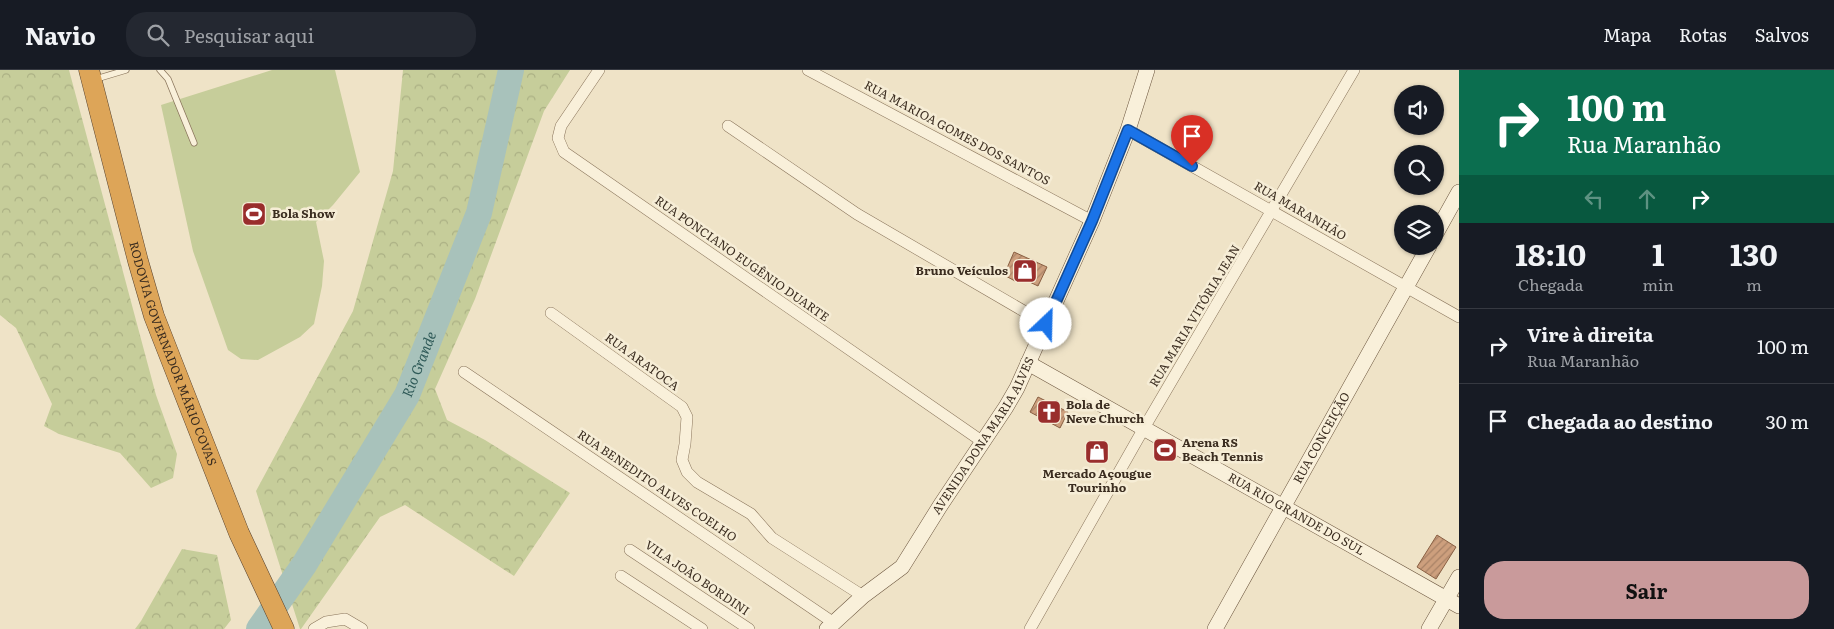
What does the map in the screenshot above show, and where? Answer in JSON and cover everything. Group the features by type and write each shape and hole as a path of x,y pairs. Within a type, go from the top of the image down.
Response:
{"highway":[{"name":"RODOVIA GOVERNADOR MÁRIO COVAS","path":"90,75 135,252 154,316 239,533 284,629"}],"street":[{"name":"RUA PONCIANO EUGÊNIO DUARTE","path":"599,70 561,126 558,138 564,152 983,442"},
{"name":"RUA MARIOA GOMES DOS SANTOS","path":"808,70 1092,221"},
{"name":"AVENIDA DONA MARIA ALVES","path":"831,626 863,596 902,568 940,506 1006,407 1028,363 1092,221 1128,130 1147,70"},
{"name":"RUA MARIA VITÓRIA JEAN","path":"1030,629 1144,428 1354,70"},
{"path":"728,126 856,214 1046,324"},
{"name":"RUA MARANHÃO","path":"1128,130 1459,317"},
{"path":"1444,219 1459,192"},
{"name":"RUA CONCEIÇÃO","path":"1215,629 1424,255"},
{"name":"RUA ARATOCA","path":"551,313 682,408 687,417 682,460 687,472 697,482 751,514 772,538 863,596"},
{"name":"RUA RIO GRANDE DO SUL","path":"1028,363 1453,602"},
{"name":"RUA BENEDITO ALVES COELHO","path":"464,372 831,626"},
{"name":"VILA JOÃO BORDINI","path":"630,550 749,629"},
{"path":"622,576 702,629"},
{"path":"1429,629 1453,602 1459,577"},
{"path":"314,629 345,619 362,629"}],"lane":[{"path":"90,75 126,70"},
{"path":"160,70 168,79 194,143"}],"green space":[{"path":"0,70 69,70 156,395 177,454 173,478 151,488 120,453 59,434 44,426 52,404 16,328 0,315"},
{"name":"Bola Show","path":"272,70 335,70 360,172 333,205 316,222 324,261 322,286 314,324 300,337 258,360 241,359 228,350 193,251 161,105"},
{"path":"403,70 570,70 544,111 475,299 435,389 447,420 485,440 570,493 514,576 405,505 380,517 300,629 256,491 353,311 393,171"},
{"path":"182,549 217,555 231,620 224,629 135,629 141,621"}],"building":[{"name":"Bruno Veículos","path":"1014,252 1047,267 1038,286 1019,277 1015,281 1004,275"},
{"name":"Bola de Neve Church","path":"1038,397 1068,412 1060,428 1030,412"},
{"path":"1437,535 1456,547 1436,579 1417,567"}],"waterway":[{"name":"Rio Grande","path":"259,629 304,565 407,395 479,213 511,70"}],"place":[{"name":"Bola Show","path":"254,214"},
{"name":"Bruno Veículos","path":"1025,271"},
{"name":"Bola de Neve Church","path":"1049,412"},
{"name":"Arena RS Beach Tennis","path":"1165,450"},
{"name":"Mercado Açougue Tourinho","path":"1097,452"}],"route":[{"path":"1046,324 1092,221 1128,130 1192,166"}]}
